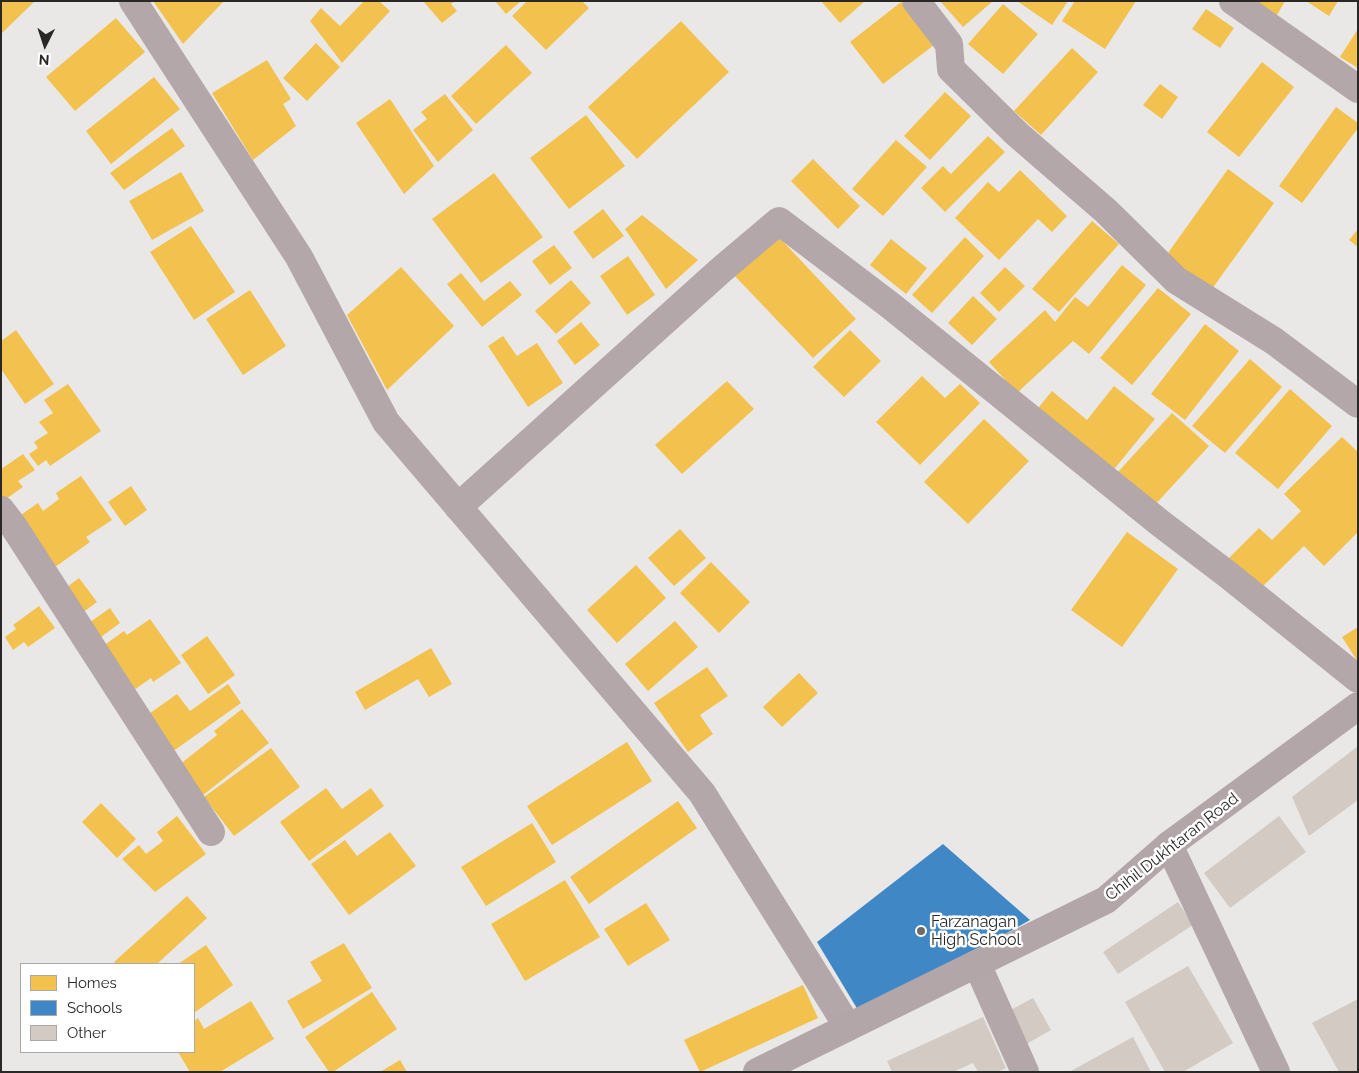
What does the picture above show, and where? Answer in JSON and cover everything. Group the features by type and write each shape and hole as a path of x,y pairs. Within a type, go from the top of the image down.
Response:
{"street":[{"path":"133,1 299,257 386,422 702,793 848,1027"},
{"path":"916,1 949,44 951,69 1017,134 1106,210 1176,280 1274,341 1358,404"},
{"path":"1233,1 1358,89"},
{"path":"458,507 779,221 891,306 1160,524 1227,574 1358,679"},
{"path":"1,510 14,526 210,832"},
{"name":"Chihil Dukhtaran Road","path":"758,1072 1106,900 1169,845 1358,706"},
{"path":"1169,845 1276,1072"},
{"path":"977,964 1025,1072"}],"building: Homes":[{"path":"4,1 35,1 1,34 1,4"},
{"path":"153,1 224,1 183,44"},
{"path":"364,1 379,1 390,11 342,63 310,21 321,8 340,26"},
{"path":"423,1 455,1 451,4 457,11 442,23"},
{"path":"495,1 521,1 506,14"},
{"path":"527,1 582,1 589,8 546,50 512,16"},
{"path":"821,1 865,1 840,23"},
{"path":"940,1 993,1 963,27"},
{"path":"1017,1 1068,1 1052,25"},
{"path":"1075,1 1136,1 1105,49 1062,21"},
{"path":"1255,1 1285,1 1277,15"},
{"path":"1306,1 1338,1 1329,16"},
{"path":"901,2 934,45 883,84 850,42"},
{"path":"1003,4 1038,34 1003,74 968,44"},
{"path":"1206,9 1234,28 1220,48 1192,29"},
{"path":"116,18 145,52 75,111 46,77"},
{"path":"681,21 729,72 637,159 588,107"},
{"path":"1358,29 1358,68 1340,57"},
{"path":"316,43 340,67 307,101 283,78"},
{"path":"506,45 532,73 476,124 451,96"},
{"path":"1072,48 1098,72 1041,135 1014,111"},
{"path":"267,60 291,99 283,104 296,126 253,160 212,93"},
{"path":"1262,62 1294,87 1239,157 1207,132"},
{"path":"154,77 180,109 111,164 86,131"},
{"path":"1160,84 1178,97 1162,119 1143,105"},
{"path":"945,92 971,116 930,160 904,136"},
{"path":"445,94 473,130 438,162 413,130 427,119 421,112"},
{"path":"390,99 434,166 404,194 356,123"},
{"path":"1336,107 1358,123 1358,128 1302,203 1279,186"},
{"path":"586,115 625,166 569,209 530,158"},
{"path":"172,128 185,146 124,190 110,173"},
{"path":"988,136 1005,152 945,212 921,188 943,166 951,174"},
{"path":"896,140 927,167 883,216 852,189"},
{"path":"813,159 860,206 838,229 791,181"},
{"path":"1228,169 1274,203 1209,293 1163,260"},
{"path":"1020,170 1067,216 1052,232 1038,219 999,260 955,218 988,182 999,192"},
{"path":"181,172 204,211 152,240 129,201"},
{"path":"494,173 543,237 481,283 432,219"},
{"path":"603,209 624,236 593,259 573,232"},
{"path":"642,215 698,260 666,289 625,229"},
{"path":"1092,221 1119,244 1059,312 1032,289"},
{"path":"191,226 235,292 194,320 150,252"},
{"path":"1358,229 1358,247 1349,240"},
{"path":"775,233 856,319 813,358 732,273"},
{"path":"965,237 984,256 932,313 912,295"},
{"path":"891,239 927,268 906,294 870,265"},
{"path":"554,245 572,268 550,285 532,261"},
{"path":"628,256 655,295 627,315 600,276"},
{"path":"1122,265 1146,285 1089,354 1073,341 1017,393 989,362 1045,310 1055,322 1075,297 1088,307"},
{"path":"401,267 454,326 387,390 347,315"},
{"path":"1005,267 1025,286 999,312 980,293"},
{"path":"461,273 484,301 510,281 522,295 482,327 447,284"},
{"path":"571,280 591,303 556,334 535,311"},
{"path":"1158,288 1191,314 1132,385 1100,358"},
{"path":"250,290 286,346 243,375 206,319"},
{"path":"973,296 997,319 972,345 948,323"},
{"path":"581,322 600,345 575,365 557,341"},
{"path":"1205,324 1239,351 1185,420 1151,394"},
{"path":"16,330 54,384 25,404 1,369 1,341"},
{"path":"850,330 881,361 844,397 813,367"},
{"path":"503,336 517,356 537,343 563,383 528,407 488,346"},
{"path":"1250,359 1282,387 1225,453 1192,426"},
{"path":"922,376 945,398 960,384 980,403 920,465 876,422"},
{"path":"727,381 754,409 682,474 655,445"},
{"path":"68,384 101,431 50,466 46,460 38,466 29,454 38,448 34,442 48,433 39,422 53,413 44,400"},
{"path":"1114,386 1155,419 1111,473 1035,412 1052,391 1087,420"},
{"path":"1290,389 1332,426 1278,489 1235,453"},
{"path":"1172,413 1209,446 1153,507 1117,473"},
{"path":"984,419 1029,461 968,524 924,482"},
{"path":"1342,437 1358,452 1358,532 1324,566 1304,546 1260,589 1229,558 1259,528 1272,540 1301,511 1284,494"},
{"path":"23,454 35,470 18,481 23,487 3,501 1,498 1,469"},
{"path":"81,476 112,520 86,537 90,542 51,570 15,519 38,503 43,511 59,499 56,493"},
{"path":"131,486 147,510 125,526 108,502"},
{"path":"680,529 706,558 674,586 648,558"},
{"path":"1127,532 1178,569 1122,647 1071,610"},
{"path":"711,562 750,602 719,633 680,593"},
{"path":"636,565 666,598 617,643 587,610"},
{"path":"79,578 97,602 81,614 63,590"},
{"path":"39,606 55,628 28,647 24,642 13,650 5,637 16,629 13,625"},
{"path":"110,608 120,623 97,640 86,625"},
{"path":"150,619 181,663 153,682 151,678 134,690 103,646 124,631 127,635"},
{"path":"675,621 698,647 648,691 625,664"},
{"path":"1358,627 1358,662 1342,637"},
{"path":"207,636 235,675 208,694 181,655"},
{"path":"431,648 452,684 429,697 418,679 365,710 355,692"},
{"path":"707,667 728,696 700,715 713,734 688,752 654,703"},
{"path":"799,673 818,693 782,727 763,707"},
{"path":"228,684 241,703 172,752 146,716 177,694 190,711"},
{"path":"242,709 269,743 203,795 179,765 217,735 214,731"},
{"path":"627,742 652,781 552,845 527,806"},
{"path":"271,748 300,787 234,836 204,797"},
{"path":"326,788 342,809 371,788 384,806 309,861 280,822"},
{"path":"678,801 697,828 589,904 570,877"},
{"path":"101,803 136,839 117,858 82,822"},
{"path":"177,816 206,854 155,892 122,859 139,845 146,854 163,841 157,832"},
{"path":"532,823 556,862 486,906 461,867"},
{"path":"390,832 416,866 349,915 311,864 345,840 357,856"},
{"path":"565,880 600,937 525,981 491,924"},
{"path":"187,896 207,918 158,963 114,962"},
{"path":"646,903 670,940 628,966 604,929"},
{"path":"344,943 372,988 303,1029 287,1001 322,981 310,962"},
{"path":"206,945 233,985 195,1012 195,963 179,963"},
{"path":"803,985 818,1018 700,1072 684,1040"},
{"path":"372,992 397,1029 333,1072 329,1072 305,1037"},
{"path":"251,1001 274,1039 220,1072 190,1072 179,1053 195,1053 195,1020 198,1018 204,1029"},
{"path":"400,1060 407,1072 380,1072"}],"building: Schools":[{"name":"Farzanagan High School","path":"943,844 1030,920 861,1015 817,942"}],"building: Other":[{"path":"1358,746 1358,800 1309,836 1292,797"},
{"path":"1279,816 1306,852 1230,908 1204,873"},
{"path":"1178,902 1193,925 1118,974 1103,952"},
{"path":"1188,966 1233,1043 1183,1072 1165,1072 1125,1002"},
{"path":"1033,998 1051,1030 1023,1046 1005,1013"},
{"path":"1358,999 1358,1072 1339,1072 1312,1023"},
{"path":"983,1017 1006,1068 998,1072 978,1072 973,1063 953,1072 892,1072 887,1061"},
{"path":"1133,1037 1151,1072 1069,1072"}],"place":[{"name":"Farzanagan High School","path":"921,931"}]}
